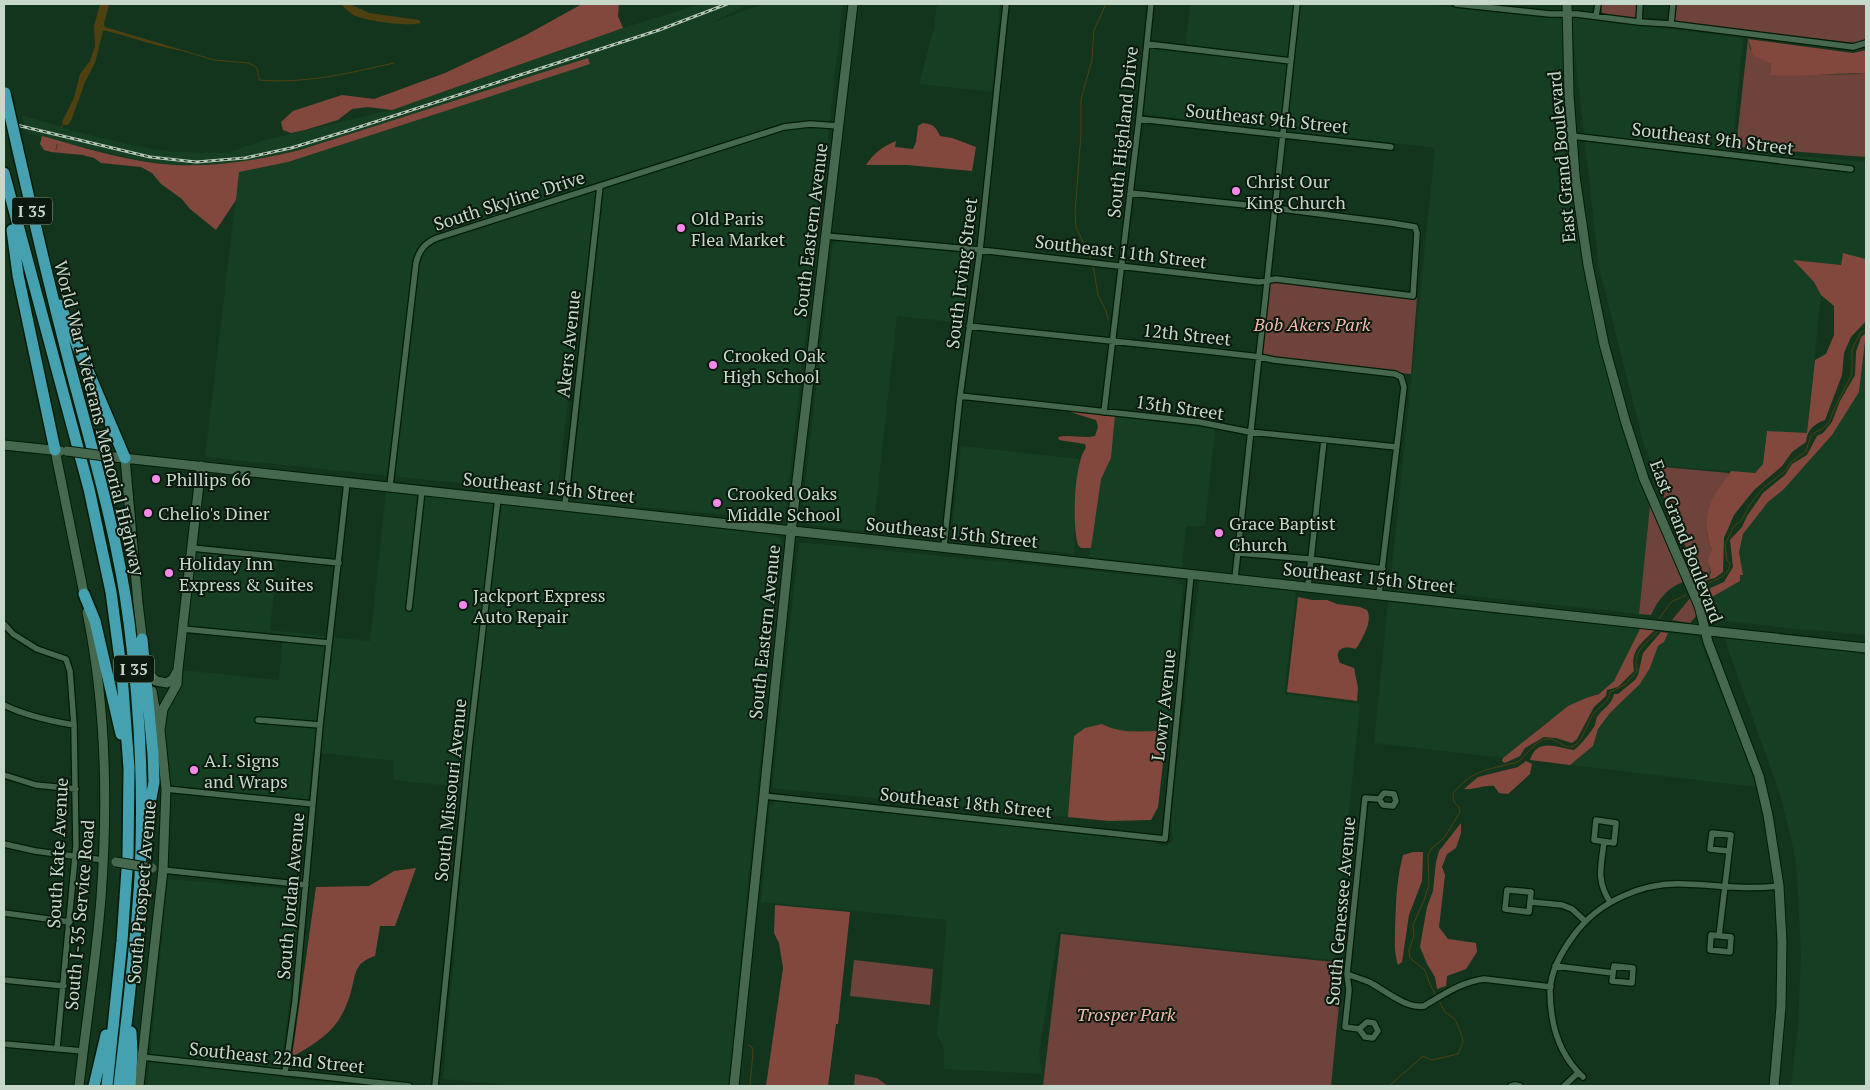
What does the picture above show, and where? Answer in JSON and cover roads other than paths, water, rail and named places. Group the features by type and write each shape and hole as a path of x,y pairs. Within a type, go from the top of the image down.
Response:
{"highway":[{"name":"World War I Veterans Memorial Highway","path":"4,91 47,276 108,510 129,621 140,745 140,856 138,906 120,1086"},
{"name":"World War I Veterans Memorial Highway","path":"5,177 87,479 102,546 117,634 129,768 128,870 107,1086"},
{"path":"5,177 18,274 55,450"},
{"path":"47,276 125,458"},
{"path":"84,594 95,621 129,768"},
{"path":"140,856 154,782 152,729 142,639"},
{"path":"94,1086 116,992"},
{"path":"129,995 132,1053 130,1086"}],"main road":[{"name":"South Eastern Avenue","path":"734,1086 791,532 853,4"},
{"name":"East Grand Boulevard","path":"1567,4 1572,136 1578,200 1590,274 1612,376 1644,479 1698,606 1705,630 1759,776 1775,850 1779,886 1783,970 1774,1086"},
{"name":"Southeast 15th Street","path":"4,445 1866,648"},
{"name":"South I-35 Service Road","path":"55,450 95,653 100,693 104,764 103,860 98,932 79,1086"},
{"path":"125,458 142,639 156,721 160,730"},
{"name":"South Prospect Avenue","path":"139,1086 163,870 166,789 160,730 164,709 177,684 201,466"},
{"path":"149,674 156,682 167,683 173,679 178,670"},
{"path":"103,860 163,870"}],"street":[{"name":"South Irving Street","path":"944,546 960,396 980,250 1006,4"},
{"name":"South Highland Drive","path":"1104,412 1151,4"},
{"path":"1235,578 1250,432 1260,357 1296,4"},
{"path":"1456,4 1671,24 1853,47 1866,43"},
{"path":"1596,16 1598,4"},
{"path":"1639,22 1640,4"},
{"path":"1671,24 1673,4"},
{"path":"1146,44 1291,61"},
{"name":"Southeast 9th Street","path":"1139,119 1391,147"},
{"name":"South Skyline Drive","path":"390,486 414,274 417,258 426,244 437,238 784,127 807,124 839,126"},
{"name":"Southeast 9th Street","path":"1572,136 1851,169"},
{"name":"Akers Avenue","path":"565,505 600,186"},
{"path":"1130,193 1274,208"},
{"name":"Southeast 11th Street","path":"826,236 980,250 1259,282 1276,280 1413,296 1417,233 1415,227 1391,222 1274,208"},
{"name":"12th Street","path":"969,326 1260,357 1395,374 1401,377 1404,387 1396,448"},
{"name":"13th Street","path":"960,396 1199,422 1250,432 1396,448"},
{"path":"1308,586 1324,440"},
{"path":"1379,594 1396,448"},
{"name":"South Jordan Avenue","path":"285,1073 294,1011 320,725 347,482"},
{"path":"410,608 422,490"},
{"name":"South Missouri Avenue","path":"435,1086 476,685 498,498"},
{"path":"192,548 339,563"},
{"path":"1238,553 1310,559 1383,569"},
{"name":"Lowry Avenue","path":"1165,839 1191,574"},
{"name":"South Kate Avenue","path":"4,624 13,634 37,649 66,659 70,671 76,789 75,855 57,1048"},
{"path":"183,629 329,643"},
{"path":"4,705 36,717 74,725"},
{"path":"258,720 320,725"},
{"path":"4,775 36,784 76,789"},
{"path":"166,789 313,804"},
{"name":"Southeast 18th Street","path":"764,796 1165,839"},
{"name":"South Genessee Avenue","path":"1359,1029 1345,1027 1349,990 1347,974 1364,798 1379,799"},
{"path":"1596,820 1616,823 1614,843 1604,842 1594,840 1596,820"},
{"path":"1604,842 1600,879 1602,889 1610,902"},
{"path":"4,844 35,851 103,860"},
{"path":"1719,936 1728,851"},
{"path":"163,870 306,885"},
{"path":"1564,1086 1581,1075 1564,1054 1555,1033 1550,1005 1550,987 1555,966 1567,944 1585,921 1610,902 1630,893 1656,886 1683,883 1756,889 1779,886"},
{"path":"1507,890 1531,892 1531,902 1529,912 1505,909 1507,890"},
{"path":"1531,902 1562,905 1572,909 1585,921"},
{"path":"4,913 70,922"},
{"path":"1711,935 1719,936 1731,937 1730,952 1710,950 1711,935"},
{"path":"1555,966 1613,973"},
{"path":"1347,974 1367,981 1413,1005 1424,1006 1455,987 1474,980 1484,979 1550,987"},
{"path":"4,980 64,986"},
{"path":"4,1044 83,1051"},
{"name":"Southeast 22nd Street","path":"142,1057 409,1086"},
{"path":"1511,1086 1520,1086"}],"waterway":[{"path":"1091,259 1076,227 1075,213 1081,134 1081,99 1092,60 1094,30 1106,4"},
{"path":"184,51 214,60 249,63 257,68 259,80 276,81 344,74 394,63"},
{"path":"61,128 64,124"},
{"path":"56,150 57,144"},
{"path":"1093,265 1098,295 1108,319"},
{"path":"1699,590 1708,583 1722,577 1728,570 1730,564 1727,560 1725,544 1734,526 1741,521 1749,506 1762,489 1806,451 1811,436 1829,422 1852,374 1852,351 1854,345 1861,332 1866,330"},
{"path":"1659,619 1671,602 1686,595"},
{"path":"1436,996 1425,970 1410,958 1409,950 1414,936 1413,925 1429,885 1428,855 1431,849 1444,838 1460,812 1459,807 1454,801 1453,793 1476,774 1515,763 1542,740 1551,739 1568,747 1575,745 1581,738 1592,716 1608,698 1610,692 1626,684 1637,671 1636,658 1638,653 1657,632"},
{"path":"1389,1086 1423,1056 1432,1060 1458,1054 1463,1042 1462,1036 1455,1019 1445,1012 1438,999"},
{"path":"748,1045 752,1047 753,1052 750,1086"}],"railway":[{"path":"4,122 150,157 196,162 245,158 291,148 347,131 659,30 727,4"}],"place":[{"name":"Christ Our King Church","path":"1236,191"},
{"name":"Old Paris Flea Market","path":"681,228"},
{"name":"Crooked Oak High School","path":"713,365"},
{"name":"Phillips 66","path":"156,479"},
{"name":"Crooked Oaks Middle School","path":"717,503"},
{"name":"Chelio's Diner","path":"148,513"},
{"name":"Grace Baptist Church","path":"1219,533"},
{"name":"Holiday Inn Express & Suites","path":"169,573"},
{"name":"Jackport Express Auto Repair","path":"463,605"},
{"name":"A.I. Signs and Wraps","path":"194,770"}],"park label":[{"name":"Bob Akers Park","path":"1312,324"},
{"name":"Trosper Park","path":"1126,1014"}]}
